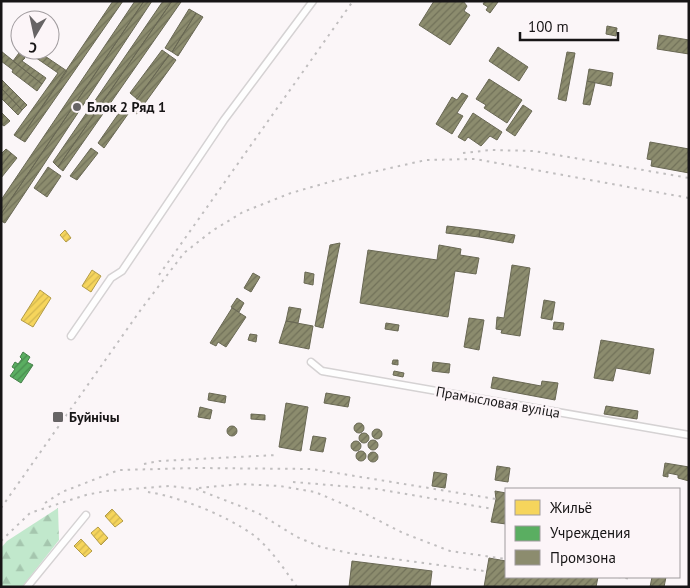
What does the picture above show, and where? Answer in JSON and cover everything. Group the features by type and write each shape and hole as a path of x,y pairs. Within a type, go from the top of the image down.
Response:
{"street":[{"path":"72,336 111,278 122,271 127,265 224,120 313,1"},
{"name":"Прамысловая вуліца","path":"311,362 322,371 689,436"},
{"path":"27,587 86,515"}],"green space":[{"path":"58,508 59,540 22,587 1,587 1,548 7,541"}],"building: Жильё":[{"path":"65,230 71,238 66,242 60,235"},
{"path":"92,270 101,276 91,292 82,286"},
{"path":"40,290 51,298 33,327 21,320"},
{"path":"112,509 123,521 115,527 105,516"},
{"path":"98,527 108,538 101,545 91,533"},
{"path":"81,539 92,551 85,557 74,546"}],"building: Учреждения":[{"path":"23,352 30,357 27,362 33,365 21,383 10,376 15,369 12,367 15,362 18,364 22,359 20,357"}],"building: Промзона":[{"path":"113,1 123,1 25,142 20,139"},
{"path":"135,1 144,1 1,214 1,200"},
{"name":"Блок 2 Ряд 1","path":"144,1 152,1 5,223 1,221 1,214"},
{"path":"163,1 172,1 58,167 53,162"},
{"path":"172,1 181,2 63,171 58,167"},
{"path":"434,1 463,1 467,6 464,11 470,15 450,45 419,25"},
{"path":"485,1 498,2 490,13 486,10 488,7 483,4"},
{"path":"189,9 196,13 172,52 165,48"},
{"path":"196,13 203,17 178,56 172,52"},
{"path":"607,26 617,28 616,36 606,34"},
{"path":"659,35 689,40 689,54 657,49"},
{"path":"498,47 528,67 519,81 489,61"},
{"path":"162,50 169,55 137,99 130,93"},
{"path":"1,51 42,84 37,91 1,61"},
{"path":"567,52 575,53 566,101 558,99"},
{"path":"169,55 176,60 137,114 130,109"},
{"path":"23,60 46,78 42,84 13,61"},
{"path":"39,60 51,60 67,71 20,139 14,135 58,73"},
{"path":"589,69 613,73 611,86 587,81"},
{"path":"1,79 27,105 22,110 1,88"},
{"path":"489,79 522,100 507,123 484,108 486,105 476,99"},
{"path":"587,81 595,83 590,105 583,104"},
{"path":"1,88 22,110 18,115 1,98"},
{"path":"462,93 468,96 457,113 463,116 452,134 436,124 452,97 457,100"},
{"path":"523,105 532,111 515,136 506,130"},
{"path":"121,110 128,114 104,148 98,143"},
{"path":"1,112 10,121 4,126 1,124"},
{"path":"473,113 502,132 497,140 490,136 481,146 468,137 465,141 458,137"},
{"path":"650,142 689,149 689,173 651,166 652,160 647,159"},
{"path":"91,148 98,153 77,180 70,176"},
{"path":"6,149 11,153 1,166 1,154"},
{"path":"11,153 17,158 1,178 1,166"},
{"path":"48,167 61,176 47,197 34,188"},
{"path":"447,226 480,230 479,237 446,233"},
{"path":"480,230 515,235 513,243 479,237"},
{"path":"340,243 323,328 315,326 330,245"},
{"path":"439,245 461,249 460,255 479,258 476,274 455,271 448,317 360,303 368,250 437,260"},
{"path":"512,265 530,268 520,336 501,333 502,330 496,329 497,317 504,318"},
{"path":"305,272 314,274 313,285 304,283"},
{"path":"253,273 260,277 251,292 244,288"},
{"path":"237,298 244,303 239,312 231,307"},
{"path":"544,300 555,302 552,320 541,318"},
{"path":"289,307 301,309 298,323 286,321"},
{"path":"232,308 246,317 226,347 218,342 216,346 210,343"},
{"path":"469,318 484,320 479,350 464,347"},
{"path":"286,321 313,326 309,349 279,343"},
{"path":"554,322 564,323 563,330 553,329"},
{"path":"386,323 399,325 398,331 385,329"},
{"path":"250,334 257,335 256,342 248,340"},
{"path":"601,340 654,349 650,374 616,368 613,381 594,378"},
{"path":"393,360 398,360 398,365 392,364"},
{"path":"433,362 450,364 449,373 432,371"},
{"path":"394,371 404,373 403,377 393,375"},
{"path":"493,377 541,386 542,381 558,383 555,400 491,388"},
{"path":"209,393 226,396 225,403 208,400"},
{"path":"326,393 350,397 348,407 324,403"},
{"path":"286,403 308,407 301,451 279,447"},
{"path":"606,406 638,411 637,419 604,414"},
{"path":"200,407 212,410 210,419 198,417"},
{"path":"251,414 265,415 265,420 251,419"},
{"path":"359,423 364,428 359,433 354,428"},
{"path":"232,426 237,431 232,436 227,431"},
{"path":"377,429 382,434 377,439 372,434"},
{"path":"364,433 369,438 364,443 359,438"},
{"path":"313,436 326,438 323,452 310,450"},
{"path":"373,440 378,445 373,450 368,445"},
{"path":"356,441 361,446 356,451 351,446"},
{"path":"361,451 366,456 361,461 356,456"},
{"path":"373,452 378,457 373,462 368,457"},
{"path":"665,463 689,467 689,481 678,478 678,475 668,473 668,477 663,476"},
{"path":"497,466 510,468 508,482 495,480"},
{"path":"434,472 447,474 445,488 432,486"},
{"path":"495,491 505,493 505,524 491,522 496,499"},
{"path":"489,558 505,561 505,578 598,578 596,587 484,587"},
{"path":"352,561 432,571 430,587 349,587"},
{"path":"652,578 666,578 664,587 650,587"}],"railway":[{"path":"159,275 353,1"},
{"path":"463,153 491,150 534,151 689,178"},
{"path":"1,508 142,308 184,253 212,231 243,212 291,193 333,181 426,160 475,159 689,198"},
{"path":"144,464 159,461 278,455"},
{"path":"45,503 62,492 119,470 196,468 312,469 496,499"},
{"path":"293,482 377,489 493,509"},
{"path":"199,488 241,484 280,486 315,492 362,512 403,533 450,551 505,559"},
{"path":"1,541 30,513 86,495 106,491 169,486 196,489 258,513 297,537 321,547 349,553 484,571"},
{"path":"148,492 188,502 229,520 252,534 265,545 297,587"},
{"path":"625,578 632,579"}],"place":[{"name":"Блок 2 Ряд 1","path":"77,107"},
{"name":"Буйнічы","path":"58,417"}]}
